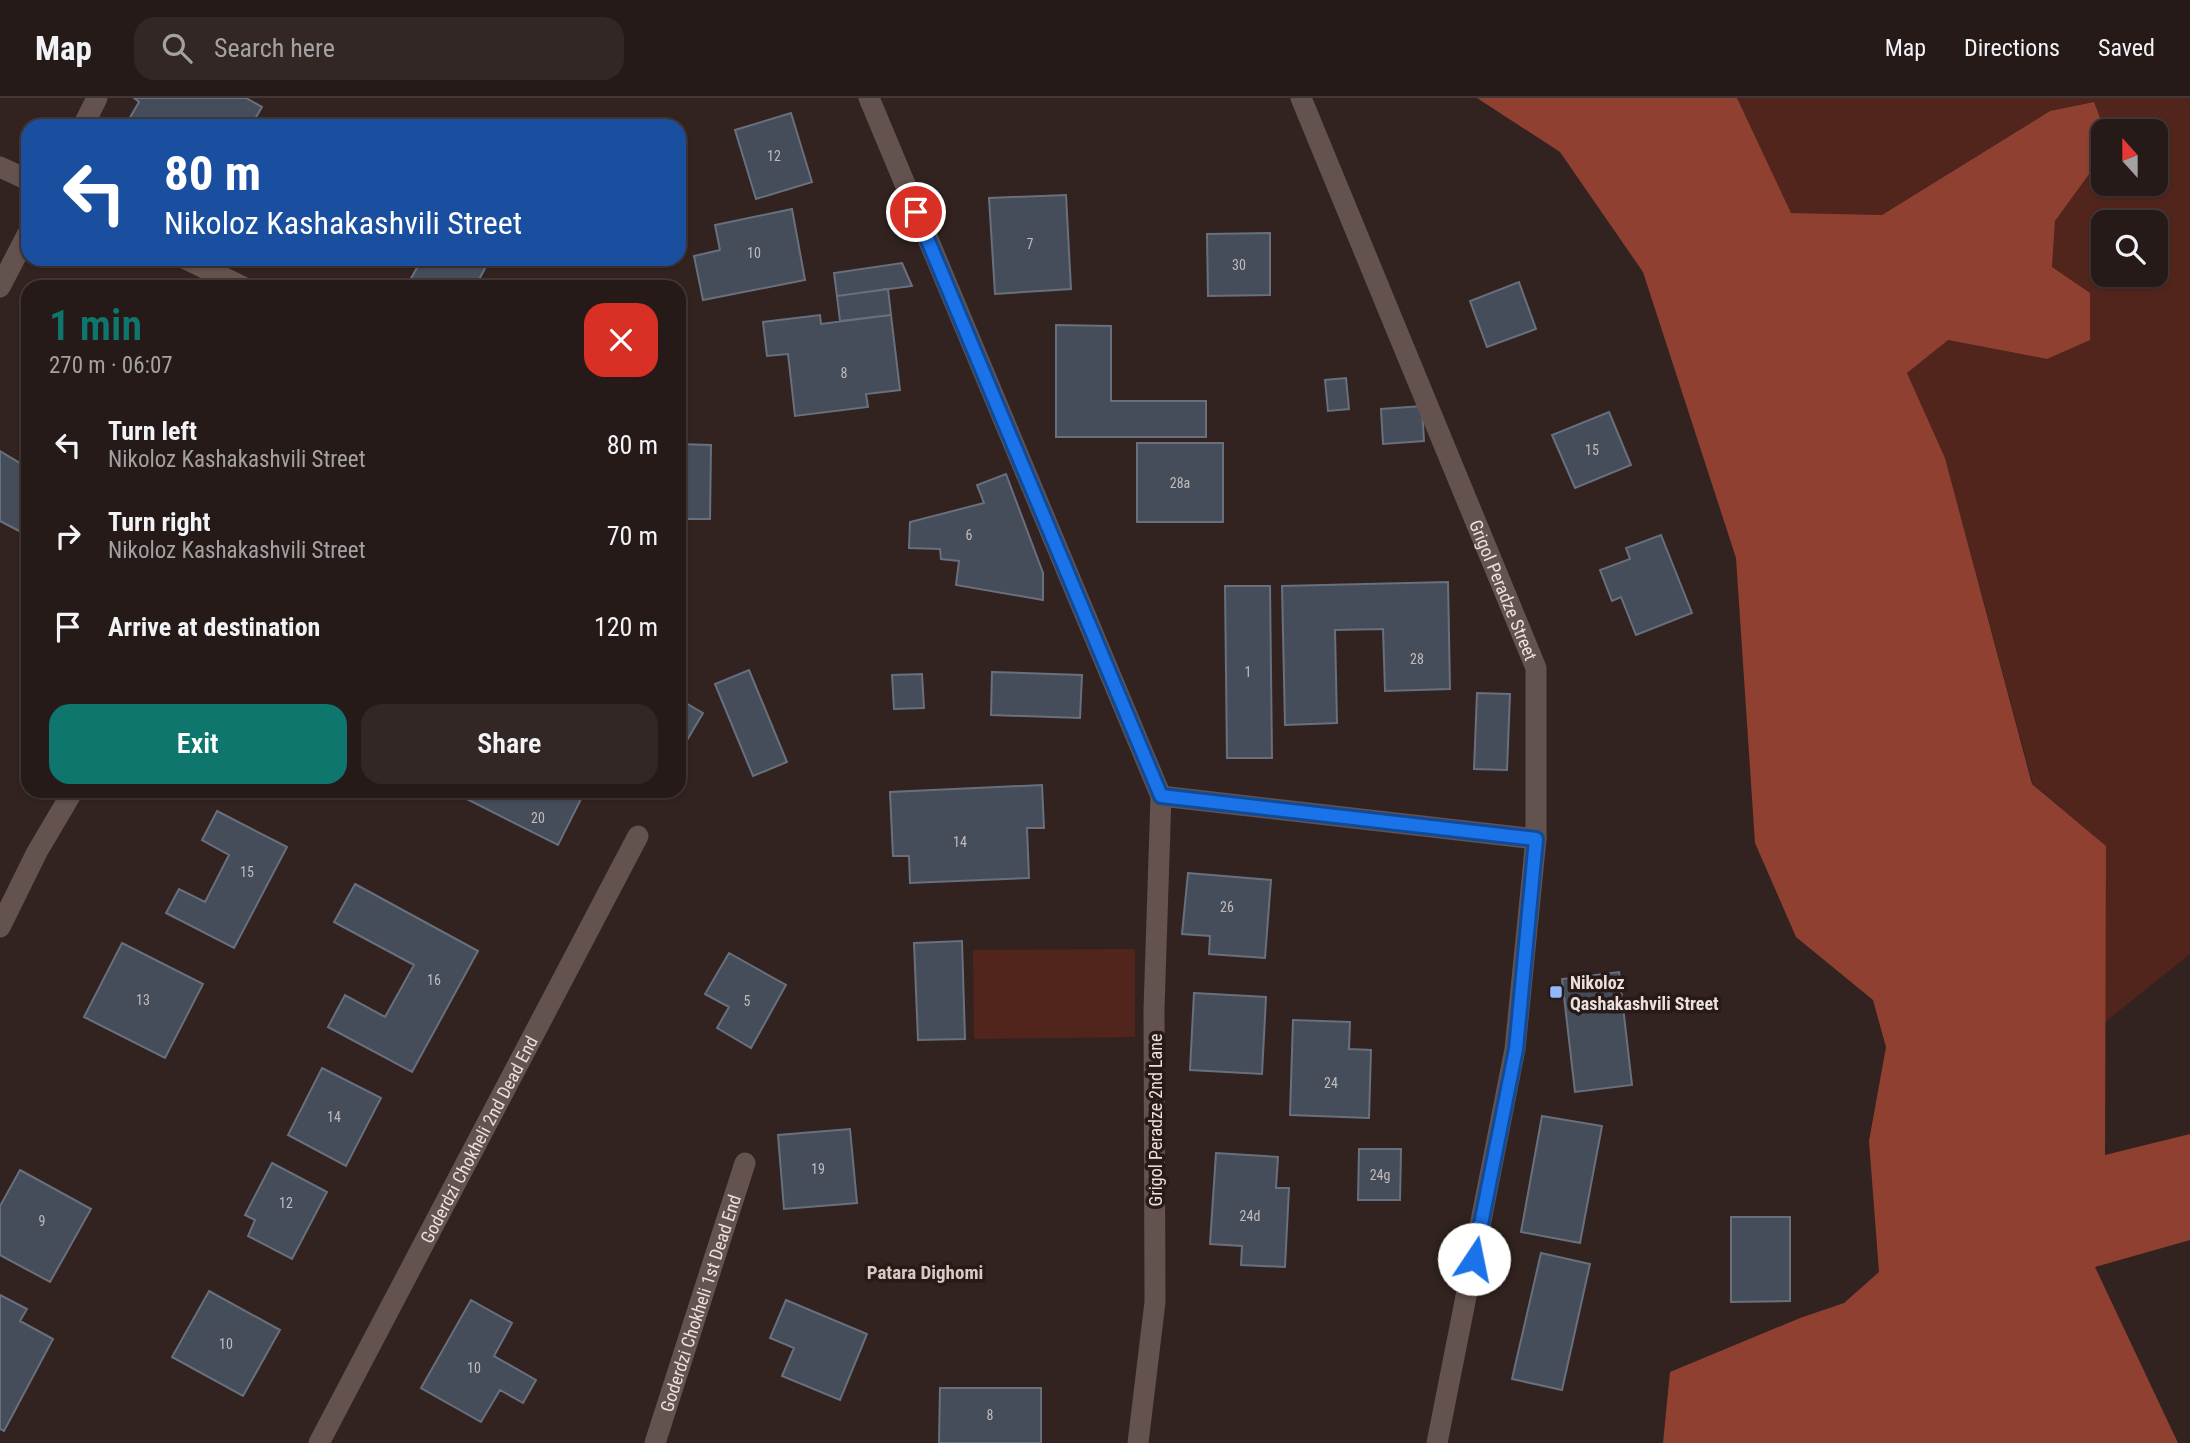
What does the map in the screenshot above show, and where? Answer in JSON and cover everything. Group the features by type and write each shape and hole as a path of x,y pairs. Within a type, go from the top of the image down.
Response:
{"street":[{"path":"86,119 97,98"},
{"path":"869,98 1161,796 1536,839"},
{"name":"Grigol Peradze Street","path":"1301,98 1536,668 1536,839 1516,1049 1437,1443"},
{"path":"0,167 21,177"},
{"path":"0,287 21,246"},
{"path":"200,266 229,280"},
{"name":"Grigol Peradze 2nd Lane","path":"1138,1443 1155,1302 1154,1009 1161,796"},
{"path":"0,927 37,852 69,798"},
{"name":"Goderdzi Chokheli 2nd Dead End","path":"319,1443 638,836"},
{"name":"Goderdzi Chokheli 1st Dead End","path":"655,1443 745,1163"}],"shaded area":[{"path":"1477,98 1737,98 1791,213 1882,215 2050,111 2094,102 2100,119 2091,119 2091,172 2055,221 2052,267 2090,293 2090,340 2047,359 1948,340 1907,373 1945,458 2032,784 2106,846 2105,1155 2190,1134 2190,1240 2095,1267 2178,1443 1663,1443 1670,1372 1800,1318 1844,1303 1879,1272 1869,1141 1886,1047 1873,1000 1796,937 1755,843 1736,558 1643,272 1560,152"},
{"path":"1737,98 2190,98 2190,954 2105,1022 2106,846 2033,784 1945,458 1907,373 1947,340 2047,359 2089,293 2052,267 2055,221 2091,172 2091,196 2168,196 2168,119 2100,119 2093,102 2050,111 1882,215 1791,213"},
{"path":"1135,949 1135,1037 974,1039 973,950"}],"building":[{"path":"134,98 246,98 262,107 255,119 129,119 139,102"},
{"path":"791,113 812,182 756,199 735,130"},
{"path":"1066,195 1071,289 995,294 989,198"},
{"path":"792,209 805,280 703,300 694,256 720,250 715,225"},
{"path":"1270,233 1270,295 1208,296 1207,234"},
{"path":"902,263 912,286 837,296 834,273"},
{"path":"418,266 486,266 479,280 410,280"},
{"path":"1519,282 1536,329 1487,347 1470,301"},
{"path":"888,289 891,315 840,321 837,296"},
{"path":"820,315 821,324 891,315 900,390 866,394 868,407 795,416 788,354 767,356 763,322"},
{"path":"1056,325 1111,326 1111,401 1206,401 1206,437 1056,437"},
{"path":"1346,378 1349,409 1328,411 1325,380"},
{"path":"1422,406 1424,441 1383,444 1381,409"},
{"path":"1609,412 1631,465 1575,488 1552,435"},
{"path":"1137,443 1223,443 1223,522 1137,522"},
{"path":"686,444 711,445 710,519 686,519"},
{"path":"0,451 21,464 21,532 0,521"},
{"path":"1006,474 1043,573 1043,600 956,585 959,561 941,559 940,549 909,548 910,522 984,503 977,485"},
{"path":"1661,535 1692,613 1636,635 1621,597 1612,601 1600,570 1630,559 1626,548"},
{"path":"1448,582 1450,689 1385,691 1383,629 1335,630 1337,723 1285,725 1282,586"},
{"path":"1225,586 1270,586 1272,758 1227,758"},
{"path":"749,670 787,762 753,776 715,684"},
{"path":"992,672 1082,675 1080,718 991,715"},
{"path":"922,674 924,708 894,709 892,675"},
{"path":"1477,693 1510,694 1507,770 1474,769"},
{"path":"686,703 703,713 686,742"},
{"path":"1042,785 1044,828 1027,828 1029,878 910,883 909,856 893,856 890,792"},
{"path":"465,798 582,798 558,845"},
{"path":"217,811 287,847 234,948 166,913 179,889 205,902 229,855 202,840"},
{"path":"1188,873 1271,880 1265,958 1209,954 1210,936 1182,934"},
{"path":"355,884 478,951 412,1072 328,1027 345,995 385,1017 414,965 334,922"},
{"path":"962,941 965,1039 918,1040 914,943"},
{"path":"122,943 203,984 165,1058 84,1017"},
{"path":"729,953 786,985 751,1048 717,1028 729,1007 705,994"},
{"path":"1619,972 1632,1085 1575,1092 1562,979"},
{"path":"1194,993 1266,997 1262,1074 1190,1070"},
{"path":"1293,1020 1350,1022 1349,1049 1371,1050 1369,1118 1290,1115"},
{"path":"322,1068 381,1098 346,1166 288,1135"},
{"path":"1542,1116 1602,1126 1580,1243 1521,1232"},
{"path":"850,1129 857,1203 784,1209 778,1135"},
{"path":"1359,1149 1401,1149 1400,1200 1358,1200"},
{"path":"1216,1153 1278,1157 1276,1188 1289,1188 1285,1267 1241,1265 1242,1246 1210,1244"},
{"path":"272,1163 327,1192 292,1259 248,1236 255,1220 245,1215"},
{"path":"20,1170 91,1209 50,1282 0,1255 0,1206"},
{"path":"1731,1217 1790,1217 1790,1301 1731,1302"},
{"path":"1541,1253 1590,1264 1562,1390 1512,1379"},
{"path":"209,1291 280,1330 243,1396 172,1357"},
{"path":"0,1295 27,1309 20,1321 53,1339 4,1431 0,1429"},
{"path":"471,1300 512,1323 494,1356 536,1380 523,1403 500,1390 481,1422 421,1388"},
{"path":"786,1300 867,1334 840,1400 782,1376 794,1348 770,1338"},
{"path":"940,1388 1041,1388 1041,1443 939,1443"}],"place":[{"name":"Nikoloz Qashakashvili Street","path":"1556,992"}],"district":[{"name":"Patara Dighomi","path":"925,1272"}],"route":[{"path":"916,212 1161,796 1536,839 1516,1049 1474,1259"}]}
